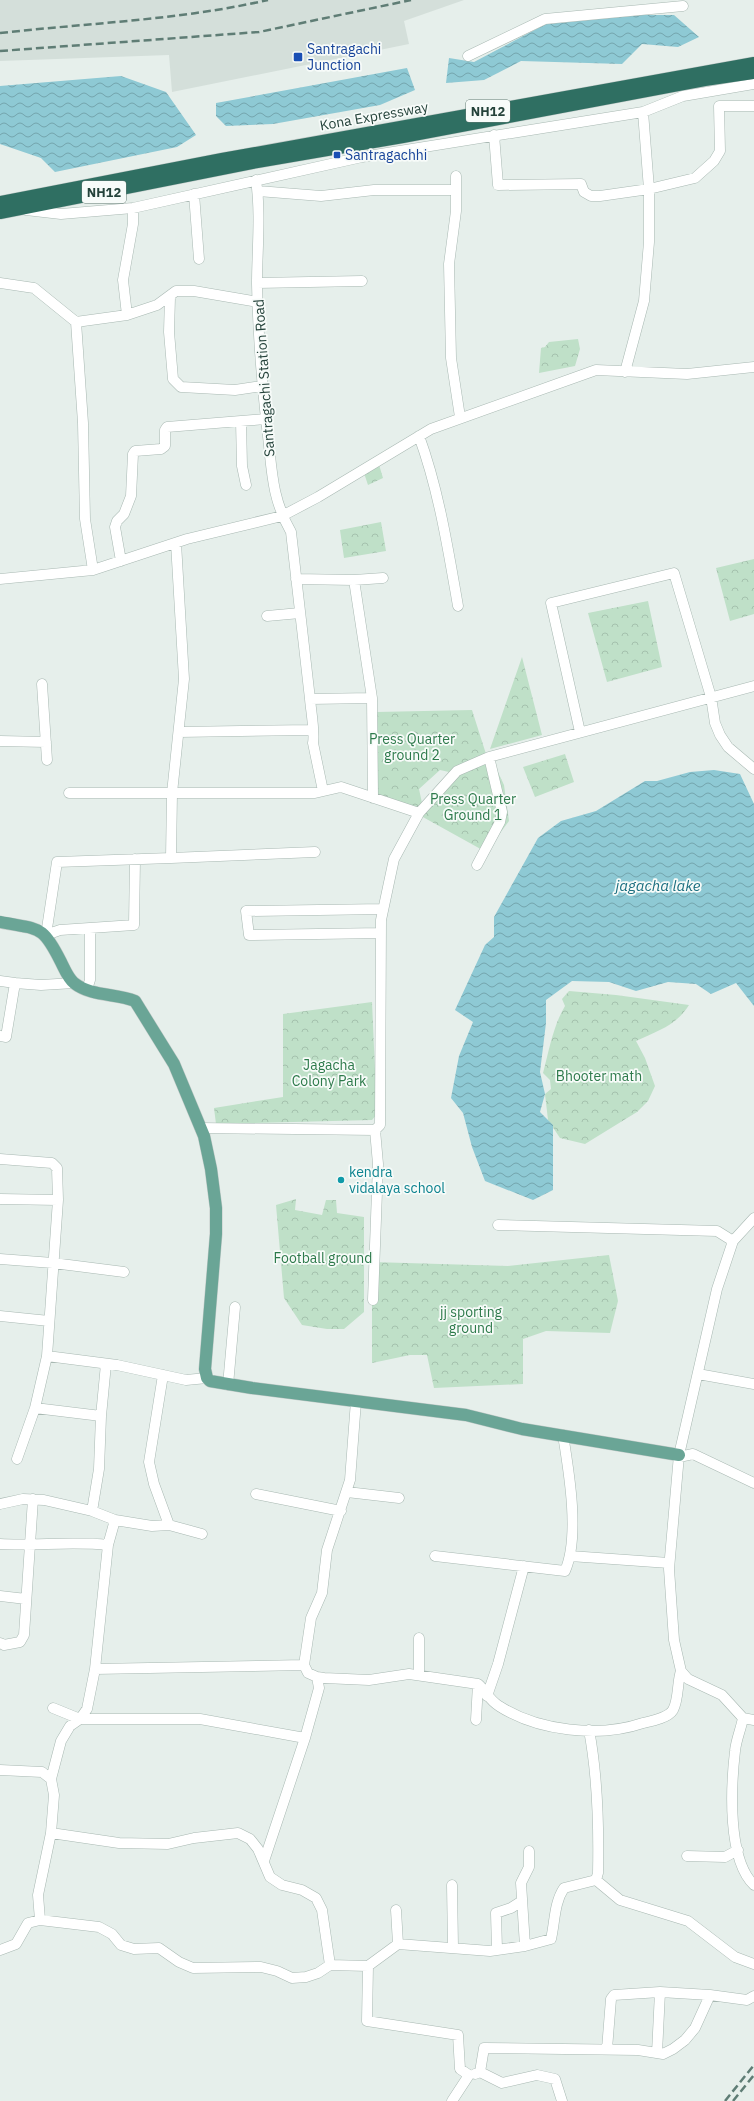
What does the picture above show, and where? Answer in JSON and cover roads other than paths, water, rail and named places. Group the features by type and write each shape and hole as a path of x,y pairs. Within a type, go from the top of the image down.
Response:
{"highway":[{"name":"Kona Expressway","path":"0,213 223,164 754,63"},
{"name":"Kona Expressway","path":"223,164 648,92 705,80 754,73"},
{"name":"Kona Expressway","path":"0,202 208,167"}],"main road":[{"path":"0,922 34,929 46,935 68,976 74,983 105,995 128,998 135,1001 174,1064 200,1128 211,1169 216,1208 216,1234 205,1369 207,1378 214,1382 228,1385 466,1415 522,1429 679,1456"}],"street":[{"path":"468,56 545,19 683,6"},
{"path":"18,209 61,214 133,208 194,194 257,186 362,157 643,112 683,96 754,84"},
{"path":"494,135 498,185 505,187 581,184 584,192 591,196 649,189 695,178 714,161 720,151 719,106 754,106"},
{"path":"625,372 644,301 648,242 649,189 643,112"},
{"path":"456,176 456,210 449,272 451,358 460,417"},
{"path":"257,186 321,196 374,190 456,190"},
{"name":"Santragachi Station Road","path":"257,186 257,283 262,386 271,475 282,516 291,532 310,699 312,730 323,791"},
{"path":"194,194 199,260"},
{"path":"127,315 123,280 133,224 133,208"},
{"path":"257,283 362,281"},
{"path":"0,283 34,288 76,322 127,315 157,305 176,291 194,291 258,302"},
{"path":"170,296 169,332 173,379 182,387 235,390 262,386"},
{"path":"76,322 83,423 85,519 93,570"},
{"path":"0,579 93,570 176,543 282,516 314,500 431,429 460,417 596,370 687,374 754,367"},
{"path":"121,561 115,527 116,521 124,514 131,496 133,454 135,451 161,449 165,446 165,430 167,427 265,419"},
{"path":"241,421 242,466 246,485"},
{"path":"419,436 429,464 445,535 458,606"},
{"path":"171,858 172,793 184,679 176,543"},
{"path":"580,732 552,603 674,573 711,697 715,722 720,735 728,747 754,769"},
{"path":"296,579 354,580 383,578"},
{"path":"354,580 372,698 373,798"},
{"path":"267,616 300,613"},
{"path":"42,684 47,760"},
{"path":"200,1128 375,1130 380,1125 380,933 383,908 394,859 419,814 457,771 489,757 754,686"},
{"path":"310,699 372,698"},
{"path":"178,732 312,730"},
{"path":"0,741 46,742"},
{"path":"477,866 500,822 502,812 489,757"},
{"path":"69,793 315,793 341,787 419,814"},
{"path":"135,859 134,925 60,930 46,935 57,862 315,852"},
{"path":"380,933 249,935 246,911 383,908"},
{"path":"87,989 90,980 90,928"},
{"path":"0,981 41,986 74,983"},
{"path":"0,1036 6,1037 15,983"},
{"path":"373,1300 378,1164 375,1130"},
{"path":"0,1159 52,1163 57,1168 58,1200 47,1356 35,1408 17,1459"},
{"path":"0,1199 58,1200"},
{"path":"356,1401 350,1480 327,1550 322,1593 311,1618 304,1665 308,1673 317,1677 369,1680 410,1674 478,1684 487,1696 498,1706 541,1725 564,1730 589,1730 635,1726 667,1715 673,1710 681,1671 674,1640 669,1563 679,1456 717,1289 733,1240 754,1218"},
{"path":"498,1225 717,1231 733,1240"},
{"path":"0,1259 53,1263 124,1272"},
{"path":"228,1385 235,1307"},
{"path":"0,1316 49,1320"},
{"path":"47,1356 106,1364 186,1380 207,1378"},
{"path":"92,1511 99,1469 101,1416 106,1364"},
{"path":"698,1374 754,1384"},
{"path":"162,1375 149,1462 154,1484 169,1525"},
{"path":"35,1408 101,1416"},
{"path":"435,1556 565,1571 570,1556 572,1540 568,1468 563,1436"},
{"path":"679,1456 693,1454 754,1483"},
{"path":"347,1492 399,1498"},
{"path":"256,1494 341,1511"},
{"path":"0,1504 23,1499 33,1499 66,1504 92,1511 115,1520 152,1526 169,1525 202,1534"},
{"path":"0,1644 4,1645 20,1642 24,1635 33,1499"},
{"path":"40,1920 38,1895 51,1833 54,1795 51,1779 61,1741 70,1726 80,1719 87,1709 95,1669 108,1545 115,1520"},
{"path":"0,1544 30,1546 91,1543 108,1545"},
{"path":"570,1556 669,1563"},
{"path":"487,1696 498,1664 524,1566"},
{"path":"0,1596 26,1599"},
{"path":"419,1638 419,1675"},
{"path":"95,1669 304,1665"},
{"path":"681,1671 688,1679 722,1695 743,1718 754,1720"},
{"path":"264,1861 305,1738 319,1688 317,1677"},
{"path":"476,1720 478,1684"},
{"path":"53,1708 80,1719 200,1719 305,1738"},
{"path":"743,1718 735,1750 732,1806 738,1850 746,1878 754,1885"},
{"path":"589,1730 595,1763 599,1828 598,1873 596,1880"},
{"path":"1,1769 42,1772 51,1779"},
{"path":"51,1833 119,1843 168,1844 214,1834 238,1833 250,1839 264,1861 270,1877 282,1885 302,1890 316,1898 322,1910 330,1965"},
{"path":"687,1856 725,1857 738,1850"},
{"path":"525,1946 520,1883 529,1867 529,1851"},
{"path":"0,1950 16,1944 28,1922 40,1920 99,1927 112,1934 121,1945 134,1949 159,1948 179,1962 193,1968 260,1967 277,1971 292,1978 306,1977 318,1973 330,1965 368,1966 398,1944 490,1951 525,1946 551,1939 555,1921 557,1898 564,1888 596,1880"},
{"path":"596,1880 620,1900 688,1921 735,1957 754,1964"},
{"path":"452,1884 454,1948"},
{"path":"498,1950 496,1913 511,1908 522,1901"},
{"path":"396,1910 398,1944"},
{"path":"368,1966 367,2021 458,2035 460,2069 469,2075"},
{"path":"657,2053 660,1992"},
{"path":"607,2049 611,1999 614,1995 660,1992 710,1995 747,2000 754,1996"},
{"path":"480,2072 484,2048 638,2050 663,2054 685,2040 695,2028 710,1995"},
{"path":"452,2101 469,2075 480,2072 502,2082 537,2075 554,2079 562,2101"}],"water":[{"path":"641,15 674,15 699,37 678,47 642,44 622,64 521,61 484,80 446,83 449,58 474,62 546,24"},
{"path":"407,68 415,90 380,105 273,124 226,126 216,116 216,103"},
{"path":"121,76 166,92 196,135 177,147 55,172 41,158 0,144 0,86"},
{"name":"jagacha lake","path":"714,770 740,774 754,804 754,1006 736,983 711,994 696,984 668,982 636,991 609,982 572,981 546,1000 546,1023 540,1072 545,1094 540,1112 553,1125 553,1190 533,1200 485,1181 472,1147 463,1113 451,1098 459,1056 473,1022 455,1010 485,945 494,937 494,917 538,838 561,821 596,811 645,781 657,781 690,772"}],"railway":[{"path":"0,33 168,17 235,7 268,0"},
{"path":"0,51 259,32 411,0"},
{"path":"725,2101 754,2065"},
{"path":"733,2101 754,2075"}],"place":[{"name":"Santragachi Junction","path":"298,57"},
{"name":"Santragachhi","path":"337,155"},
{"name":"kendra vidalaya school","path":"341,1180"}],"park label":[{"name":"Press Quarter ground 2","path":"412,748"},
{"name":"Press Quarter Ground 1","path":"473,808"},
{"name":"Jagacha Colony Park","path":"329,1074"},
{"name":"Bhooter math","path":"599,1076"},
{"name":"Football ground","path":"323,1258"},
{"name":"jj sporting ground","path":"471,1320"}]}
